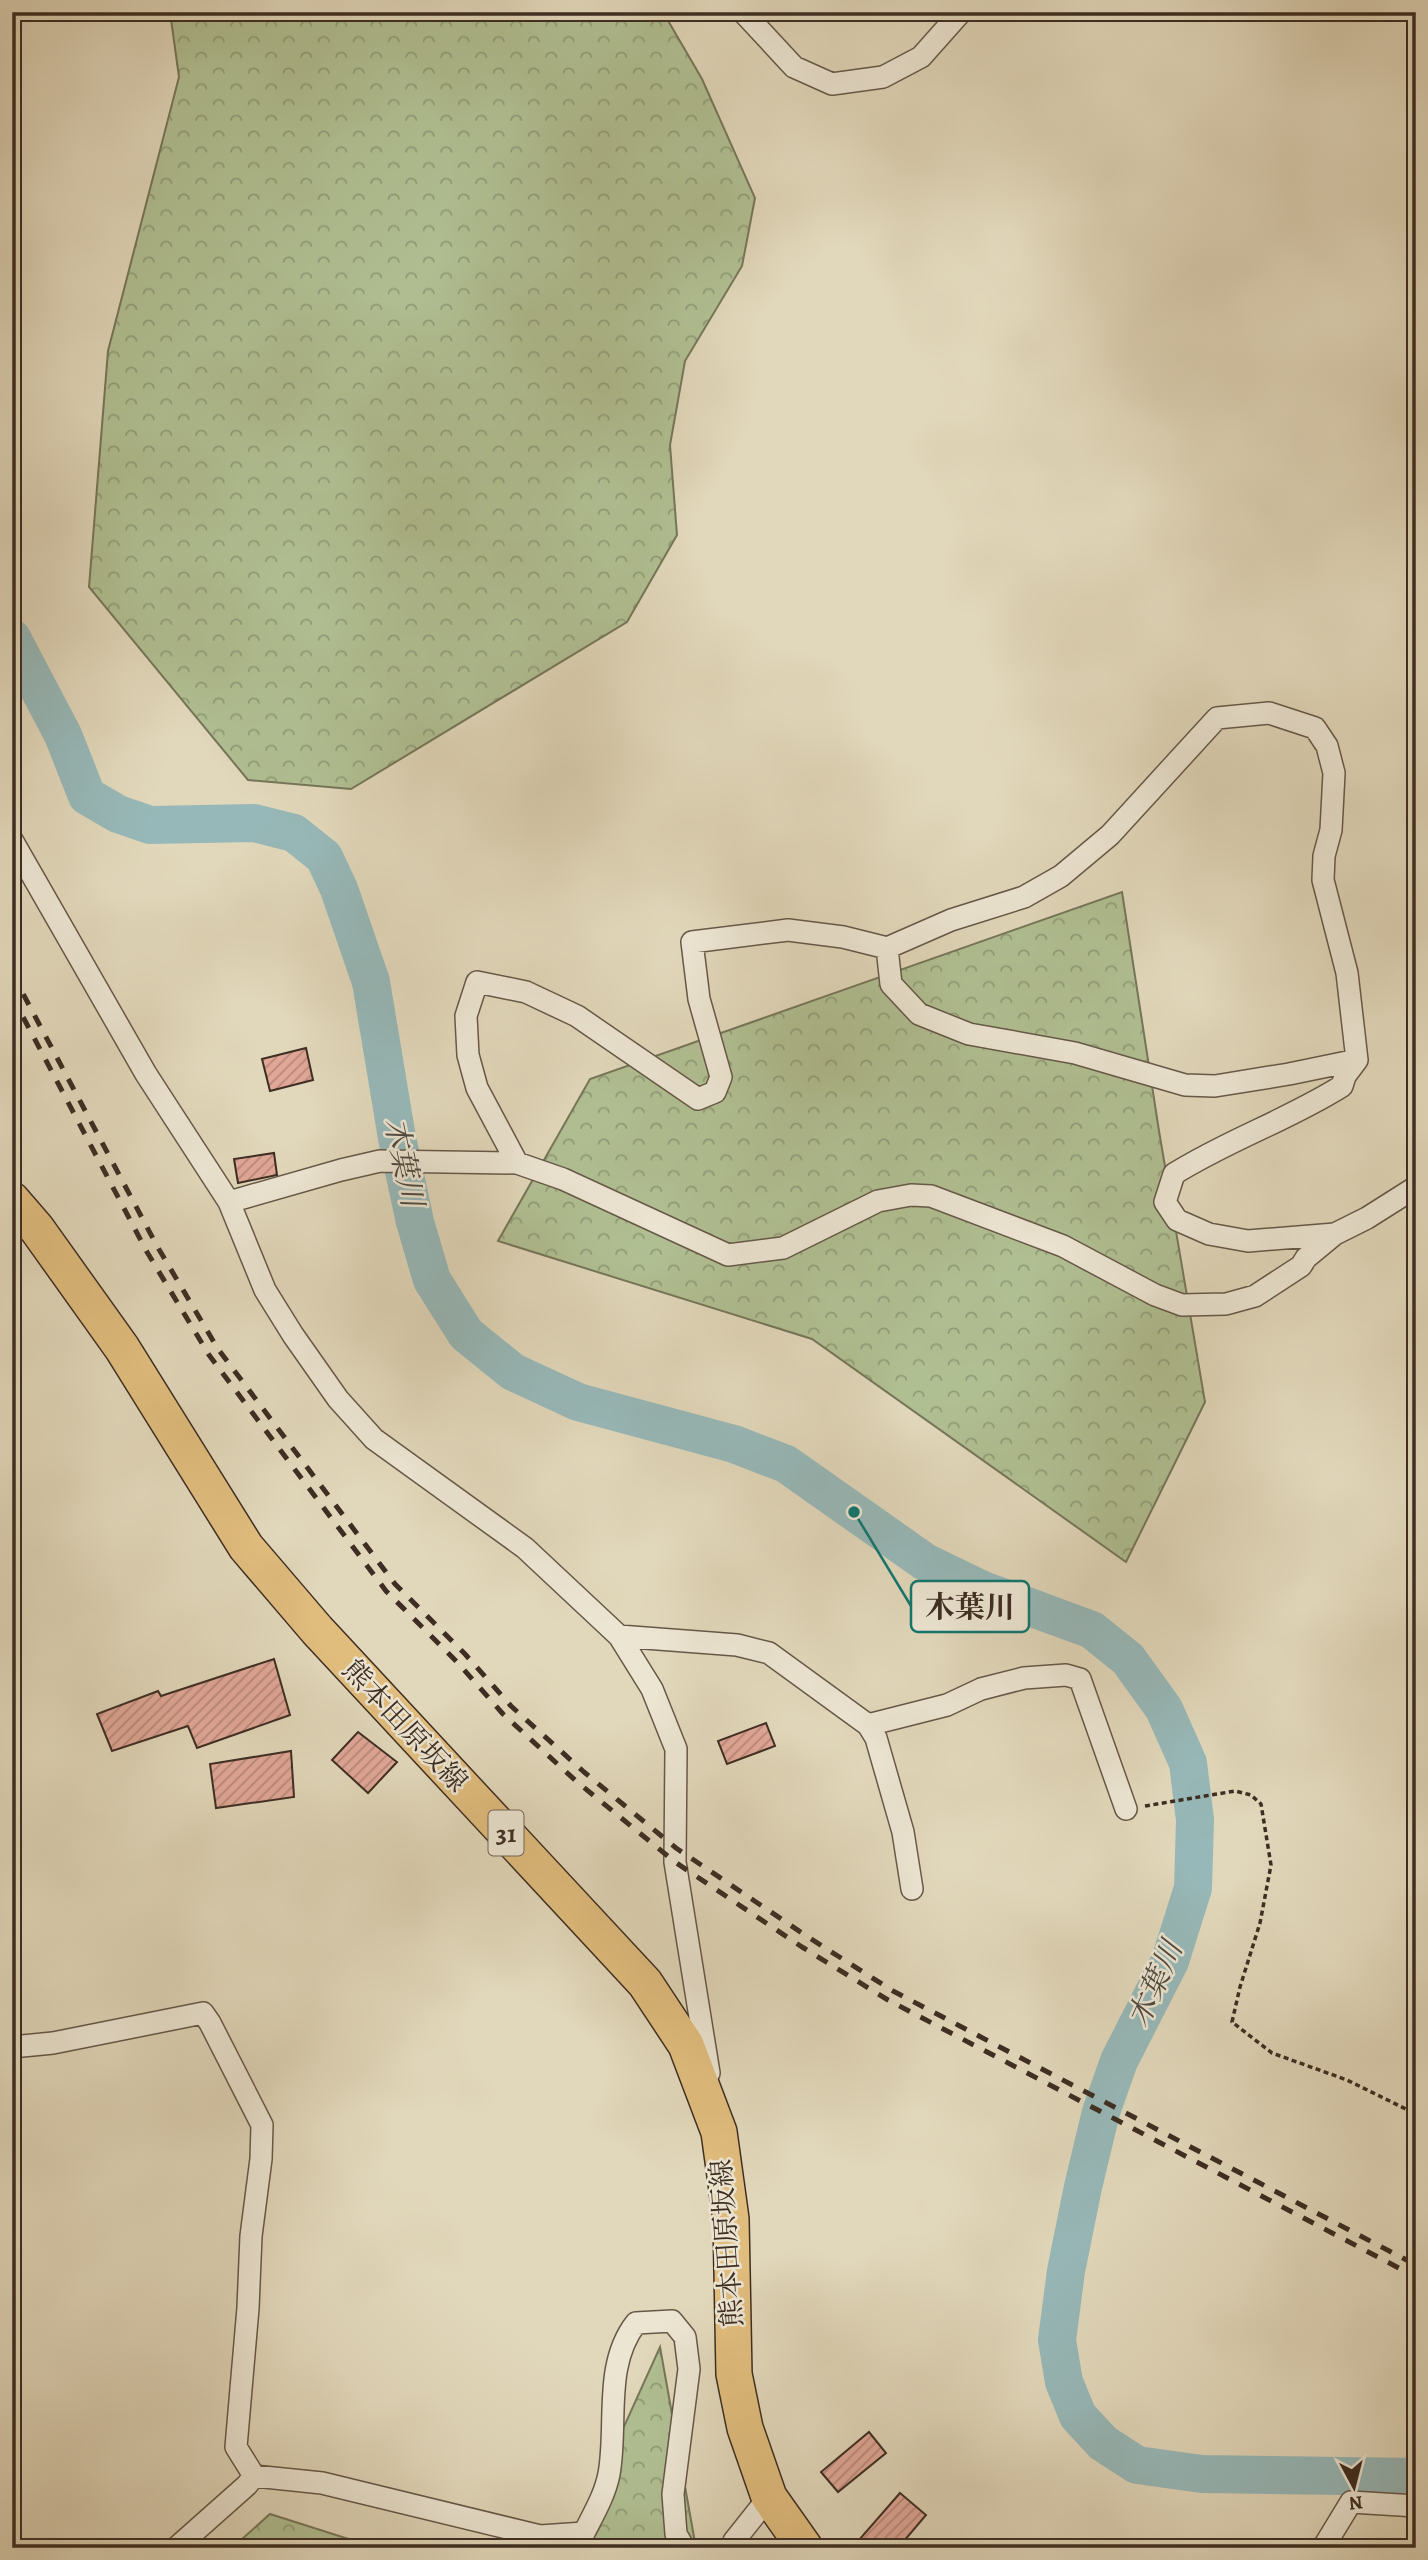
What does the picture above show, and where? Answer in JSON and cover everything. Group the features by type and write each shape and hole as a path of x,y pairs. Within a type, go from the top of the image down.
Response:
{"main road":[{"name":"熊本田原坂線","path":"12,1200 37,1229 122,1348 246,1547 317,1630 645,1983 686,2045 719,2132 731,2219 734,2374 744,2428 769,2497 805,2548"}],"street":[{"path":"743,12 794,66 832,84 883,78 921,57 961,12"},
{"path":"517,1163 477,1088 468,1055 466,1016 477,982 526,992 577,1016 698,1099 715,1092 721,1077 699,999 692,942 788,930 843,937 887,948 951,920 1024,897 1061,877 1110,835 1217,718 1269,713 1315,728 1327,746 1334,773 1331,830 1324,856 1323,880 1347,973 1357,1060 1345,1076 1342,1086 1307,1108 1209,1152 1174,1174 1165,1202 1177,1220 1209,1234 1248,1241 1335,1234"},
{"path":"12,840 146,1074 229,1202 265,1290 338,1399 374,1439 525,1548 619,1636 652,1689 676,1749 675,1862 719,2132"},
{"path":"887,948 891,984 919,1014 969,1034 1075,1053 1185,1085 1215,1086 1357,1060"},
{"path":"229,1202 380,1161 517,1163 563,1179 728,1255 783,1248 877,1201 911,1195 931,1196 1063,1246 1155,1295 1182,1305 1226,1304 1255,1296 1301,1266 1306,1258 1335,1234 1367,1218 1416,1187"},
{"path":"619,1636 737,1645 769,1653 868,1725 876,1738 903,1832 912,1889"},
{"path":"868,1725 947,1705 981,1689 1024,1678 1066,1675 1080,1679 1126,1809"},
{"path":"12,2047 52,2043 203,2013 210,2023 262,2125 236,2447 254,2476"},
{"path":"254,2476 323,2483 540,2536 584,2533 597,2508 609,2474 614,2387 626,2336 636,2323 671,2321 685,2337 689,2369 673,2494 676,2534 684,2548"},
{"path":"176,2548 254,2476"},
{"path":"732,2548 734,2541 769,2497"},
{"path":"1323,2548 1351,2502 1416,2506"}],"path":[{"path":"1126,1809 1235,1791 1251,1795 1261,1804 1271,1865 1260,1923 1232,2022 1272,2053 1347,2080 1416,2114"}],"green space":[{"path":"170,12 663,12 702,79 755,198 742,266 685,361 670,445 677,535 627,622 351,789 248,780 89,587 108,351 179,77"},
{"path":"1122,892 1205,1402 1126,1562 812,1339 498,1241 590,1079"},
{"path":"660,2347 696,2548 569,2548"},
{"path":"270,2514 377,2548 232,2548"}],"building":[{"path":"306,1048 313,1080 270,1091 262,1059"},
{"path":"274,1153 277,1175 238,1183 234,1159"},
{"path":"274,1659 290,1715 197,1748 188,1726 112,1751 97,1714 158,1691 161,1696"},
{"path":"766,1723 775,1746 727,1764 718,1741"},
{"path":"358,1732 397,1762 368,1793 332,1760"},
{"path":"291,1751 294,1797 216,1808 210,1764"},
{"path":"869,2432 886,2453 838,2492 821,2472"},
{"path":"900,2493 926,2515 898,2548 852,2548"}],"waterway":[{"name":"木葉川","path":"12,638 63,735 87,796 118,814 150,825 254,823 294,833 324,857 339,889 371,982 397,1138 415,1222 432,1280 466,1334 513,1372 578,1402 734,1444 786,1464 925,1562 983,1590 1092,1630 1128,1659 1164,1709 1188,1763 1195,1820 1193,1888 1170,1961 1119,2061 1101,2112 1066,2271 1057,2340 1064,2382 1078,2416 1103,2443 1137,2465 1202,2474 1416,2477"}],"railway":[{"path":"12,973 157,1246 218,1349 395,1584 465,1654 511,1706 584,1772 676,1848 893,1991 1416,2265"},
{"path":"12,996 147,1252 209,1355 386,1591 457,1662 503,1714 576,1781 675,1862 802,1947 888,2000 1416,2277"}],"place":[{"name":"木葉川","path":"854,1512"}]}
